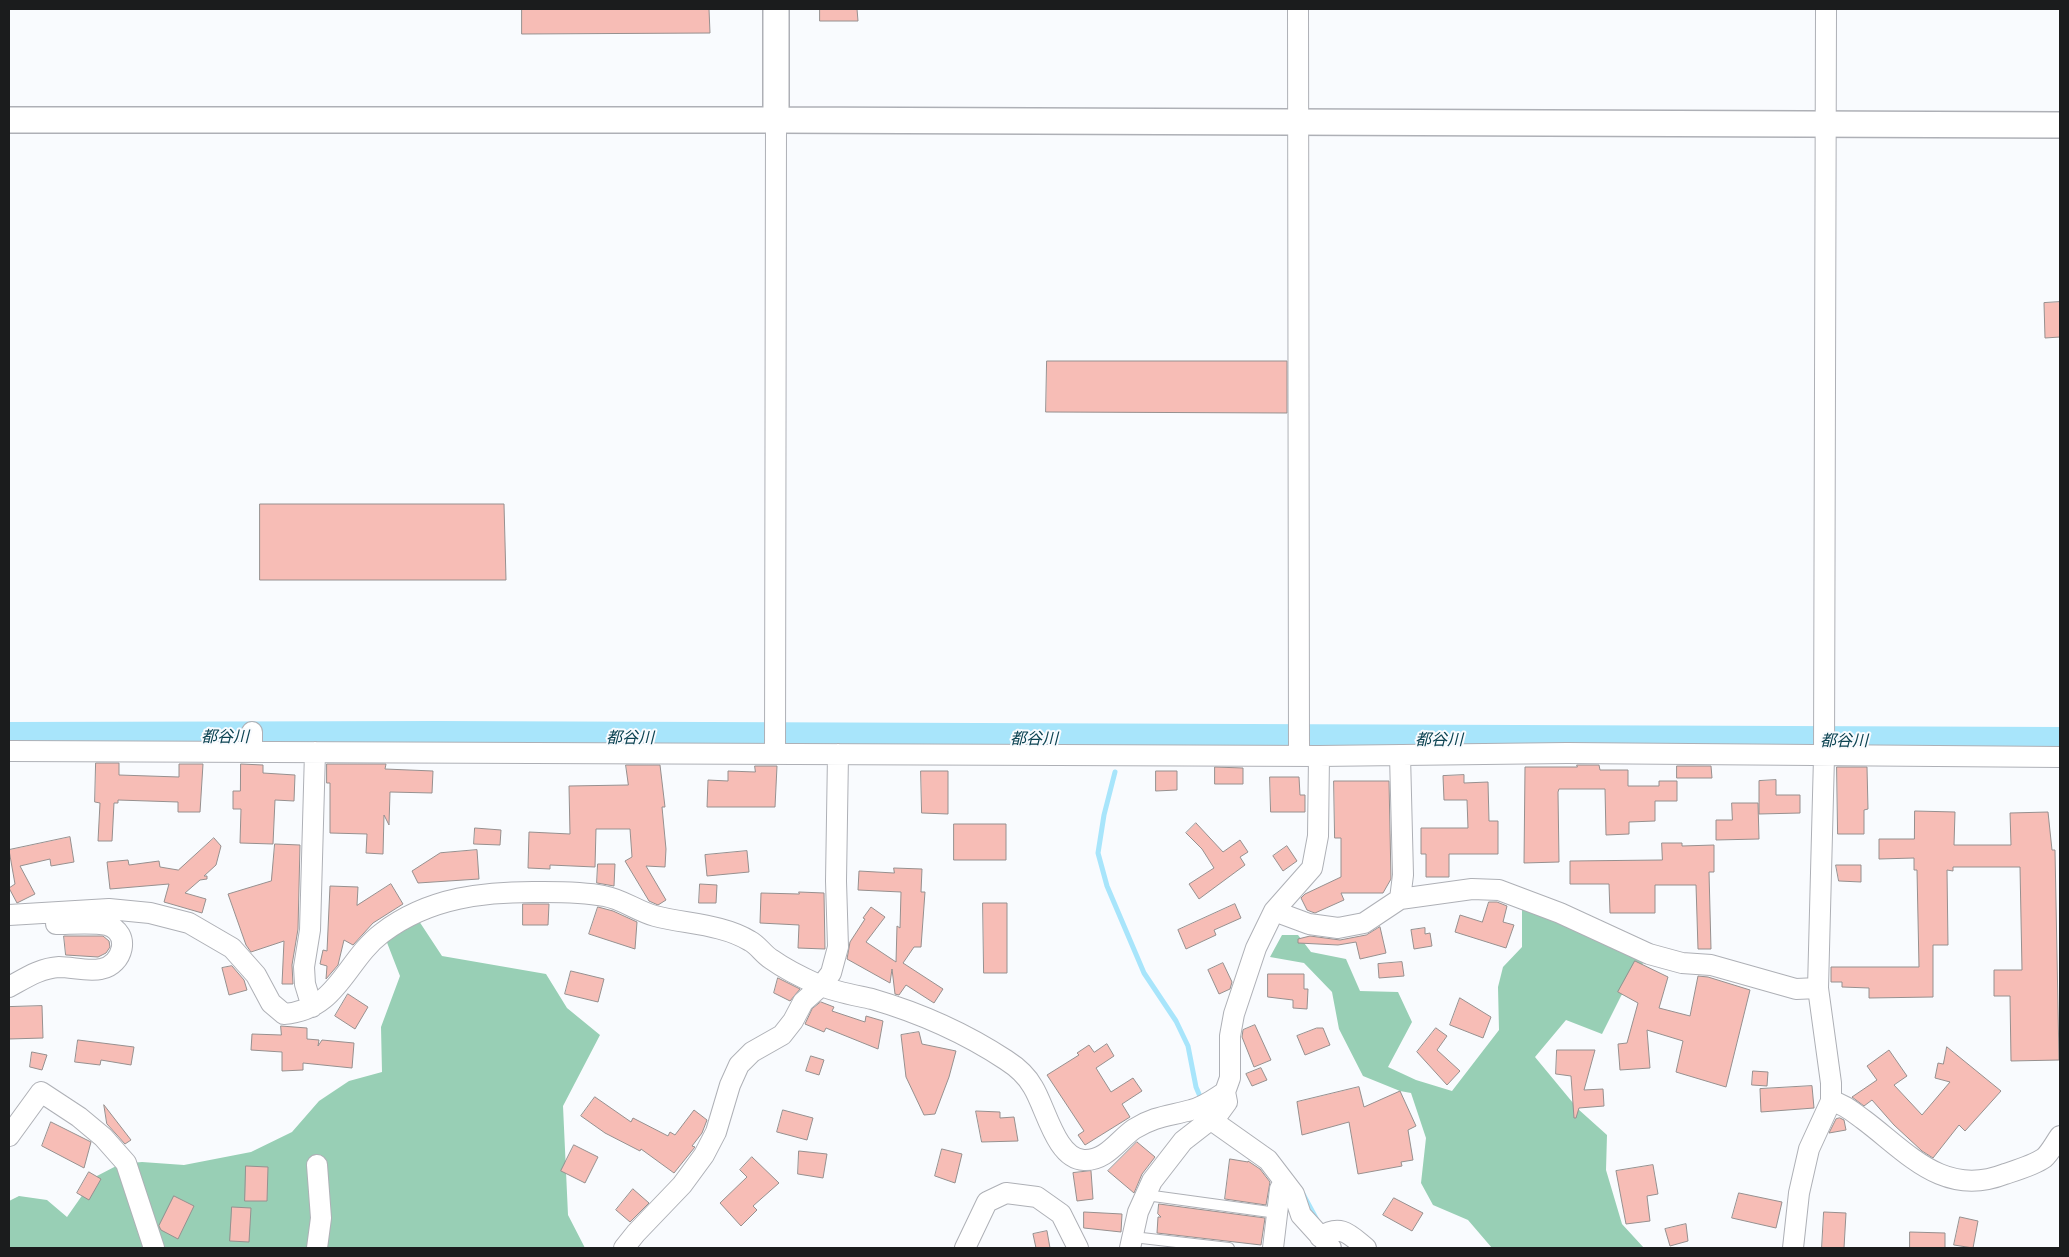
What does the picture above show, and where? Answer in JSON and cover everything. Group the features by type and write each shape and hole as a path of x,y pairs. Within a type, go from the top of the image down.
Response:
{"street":[{"path":"775,743 776,9"},
{"path":"1131,1243 1138,1212 1152,1181 1183,1141 1218,1113 1227,1102 1225,1092 1230,1078 1230,1036 1234,1014 1256,948 1274,911 1312,868 1318,836 1304,748 1298,9"},
{"path":"1793,1248 1799,1193 1809,1149 1831,1101 1831,1083 1818,988 1824,746 1826,9"},
{"path":"9,120 776,120 1298,124 2060,125"},
{"path":"9,751 252,743 315,752 775,743 838,754 1304,748 1400,755 1568,753 1824,746 2060,758"},
{"path":"312,1007 305,984 304,967 310,930 315,752"},
{"path":"624,1248 682,1185 704,1154 716,1132 730,1085 739,1065 752,1052 782,1035 793,1022 803,1002 821,986 831,973 838,947 836,881 838,754"},
{"path":"1400,755 1404,875 1400,899"},
{"path":"1274,911 1309,924 1338,928 1364,923 1386,906 1400,899 1472,889 1499,890 1560,913 1649,954 1682,963 1711,965 1796,989 1818,988"},
{"path":"13,914 110,909 150,913 189,923 232,948 256,975 271,1003 284,1014 298,1013 312,1007 330,995 355,961 380,934 414,913 450,900 501,892 561,892 604,896 622,901 655,916 730,932 750,941 771,959 821,986 874,1000 938,1022 966,1036 1021,1071 1033,1086 1061,1147 1071,1156 1084,1160 1101,1157 1133,1130 1157,1117 1193,1110 1225,1092"},
{"path":"9,987 41,970 58,967 101,970 112,964 120,953 123,941 118,932 106,925 26,923 18,920 13,914"},
{"path":"9,1136 41,1092 79,1117 104,1137 126,1163 154,1248"},
{"path":"1831,1101 1840,1103 1902,1153 1945,1177 1963,1182 1989,1181 2044,1158 2060,1136"},
{"path":"1210,1119 1268,1160 1294,1194 1301,1215 1327,1238 1352,1234 1366,1248"},
{"path":"317,1165 322,1218 317,1248"},
{"path":"1273,1248 1280,1189 1284,1181"},
{"path":"965,1248 987,1202 1006,1193 1037,1197 1061,1214 1078,1248"}],"lane":[{"path":"1146,1195 1277,1213"},
{"path":"1131,1243 1229,1248"}],"green space":[{"path":"1522,898 1649,954 1621,996 1602,1034 1566,1020 1535,1057 1578,1109 1607,1135 1606,1170 1622,1224 1644,1248 1492,1248 1468,1220 1433,1205 1421,1183 1426,1138 1411,1093 1400,1091 1363,1076 1339,1029 1332,992 1304,963 1270,957 1282,935 1298,935 1311,952 1346,959 1360,991 1398,992 1412,1022 1388,1067 1416,1080 1452,1091 1499,1030 1498,987 1503,967 1522,947"},
{"path":"417,918 442,956 546,974 567,1008 600,1035 563,1106 568,1215 585,1248 9,1248 9,1201 19,1196 47,1200 67,1217 95,1177 120,1164 142,1162 184,1165 251,1152 292,1132 319,1101 349,1081 382,1072 381,1027 400,976 386,940"}],"building":[{"path":"522,9 709,9 710,33 522,34"},
{"path":"820,9 857,9 858,21 820,21"},
{"path":"2060,302 2060,337 2045,338 2044,303"},
{"path":"1047,361 1287,361 1287,413 1046,412"},
{"path":"260,504 504,504 506,580 260,580"},
{"path":"96,763 119,763 119,775 179,777 179,764 203,764 200,812 178,812 178,802 118,800 118,803 114,803 112,841 98,841 100,803 95,802"},
{"path":"241,764 263,765 263,773 295,775 294,801 275,800 273,844 240,843 241,809 233,809 233,791 240,791"},
{"path":"327,764 386,764 385,769 433,771 432,793 390,792 389,825 384,815 383,854 366,853 367,834 330,833 330,783 327,783"},
{"path":"626,765 660,765 665,807 662,807 666,849 665,867 646,866 666,900 658,905 649,901 625,861 632,857 630,829 596,829 595,867 550,865 550,869 528,868 529,832 570,834 569,786 628,785"},
{"path":"1577,765 1599,765 1600,770 1628,770 1628,786 1659,786 1659,781 1677,781 1677,801 1655,801 1655,821 1629,822 1629,834 1606,835 1605,789 1559,789 1559,862 1524,863 1525,767 1577,767"},
{"path":"755,766 777,766 775,807 707,807 708,780 728,781 728,771 755,772"},
{"path":"1677,766 1711,766 1712,778 1677,778"},
{"path":"1215,767 1243,768 1243,784 1215,784"},
{"path":"1837,767 1867,767 1868,809 1864,810 1864,834 1838,834"},
{"path":"921,771 948,771 948,814 922,813"},
{"path":"1156,771 1177,771 1177,790 1156,791"},
{"path":"1464,775 1464,783 1488,782 1489,821 1498,821 1498,854 1449,854 1449,877 1426,877 1426,854 1421,854 1421,828 1468,828 1467,800 1444,800 1443,776"},
{"path":"1270,777 1299,777 1300,795 1305,795 1305,812 1271,812"},
{"path":"1776,780 1776,795 1800,795 1800,813 1759,814 1759,781"},
{"path":"1334,781 1389,781 1391,879 1383,893 1341,893 1344,900 1315,913 1307,910 1301,898 1305,894 1341,877 1341,838 1335,838"},
{"path":"1732,803 1758,803 1759,839 1716,840 1716,820 1732,820"},
{"path":"1915,811 1955,812 1954,845 2011,845 2010,813 2048,812 2052,850 2055,850 2059,1060 2011,1061 2010,996 1994,996 1994,970 2022,970 2020,867 1953,867 1953,871 1947,870 1948,945 1933,945 1933,997 1869,998 1869,988 1842,987 1842,982 1831,982 1831,967 1919,967 1917,870 1914,870 1914,858 1879,859 1879,839 1914,839"},
{"path":"1196,823 1223,852 1240,840 1248,852 1240,857 1245,865 1199,899 1189,884 1214,868 1202,849 1186,833"},
{"path":"954,824 1006,824 1006,860 954,860"},
{"path":"475,828 501,830 500,845 474,844"},
{"path":"70,837 74,862 51,866 50,859 20,866 35,894 17,903 9,888 15,884 9,850"},
{"path":"214,838 221,846 216,865 204,876 207,876 207,879 200,880 185,893 206,899 202,913 164,902 169,884 110,889 107,862 128,860 129,865 159,861 160,867 178,870"},
{"path":"1662,843 1682,843 1682,846 1714,845 1714,872 1709,872 1711,949 1698,949 1696,885 1655,885 1655,913 1610,913 1609,884 1570,884 1570,861 1662,860"},
{"path":"275,844 300,845 298,929 292,965 293,984 282,984 284,941 251,952 246,945 228,894 271,881"},
{"path":"1287,846 1297,861 1283,871 1273,856"},
{"path":"477,850 479,879 418,883 412,871 440,853"},
{"path":"747,851 749,872 707,876 705,855"},
{"path":"598,864 615,864 614,886 597,883"},
{"path":"1836,865 1861,865 1861,882 1839,881"},
{"path":"894,868 922,869 921,892 925,892 921,947 914,947 903,963 943,989 934,1003 906,985 899,995 895,994 892,969 890,983 847,959 850,942 871,907 885,917 866,942 896,962 897,926 900,928 901,892 858,890 859,871 894,873"},
{"path":"391,884 403,904 373,923 353,945 344,940 338,965 326,979 327,966 320,964 323,950 327,951 330,886 358,887 357,905"},
{"path":"700,884 717,885 716,903 699,903"},
{"path":"799,892 824,893 825,949 798,948 799,925 760,923 761,893 799,894"},
{"path":"1489,902 1497,902 1507,906 1503,922 1514,925 1506,948 1455,932 1460,915 1482,922"},
{"path":"983,903 1007,903 1007,973 984,973"},
{"path":"523,904 549,904 548,925 523,925"},
{"path":"1235,904 1241,918 1214,930 1216,935 1186,949 1178,930"},
{"path":"598,907 613,911 637,922 635,949 589,934"},
{"path":"1380,927 1386,953 1360,959 1356,942 1338,945 1298,943 1298,939 1310,936 1340,940 1366,935"},
{"path":"1425,928 1425,934 1430,933 1432,946 1414,949 1411,930"},
{"path":"64,936 103,936 109,941 110,947 106,953 98,957 66,955"},
{"path":"1635,961 1668,977 1659,1008 1690,1016 1698,976 1708,977 1750,990 1726,1087 1676,1072 1683,1041 1647,1030 1650,1068 1620,1070 1618,1044 1627,1043 1638,1003 1618,992"},
{"path":"1402,962 1404,976 1379,978 1378,964"},
{"path":"1223,963 1232,982 1230,989 1219,994 1208,970"},
{"path":"232,966 244,980 247,990 229,995 222,968"},
{"path":"571,971 604,979 598,1002 565,994"},
{"path":"1268,974 1304,974 1304,989 1308,989 1307,1009 1293,1008 1293,1000 1268,997"},
{"path":"778,978 800,989 790,1001 774,993"},
{"path":"348,994 368,1007 355,1029 335,1016"},
{"path":"1460,998 1491,1017 1483,1038 1450,1025"},
{"path":"821,1002 834,1007 832,1011 865,1022 866,1016 883,1021 878,1049 826,1028 824,1032 805,1024 812,1009"},
{"path":"42,1006 43,1038 9,1039 9,1007"},
{"path":"1255,1025 1271,1060 1254,1067 1242,1037 1243,1030"},
{"path":"281,1026 307,1028 307,1039 319,1040 318,1046 322,1040 354,1043 352,1068 303,1063 303,1070 282,1071 282,1052 251,1050 252,1034 281,1035"},
{"path":"1317,1028 1323,1028 1330,1045 1305,1055 1297,1036"},
{"path":"1436,1028 1447,1036 1437,1050 1460,1071 1447,1085 1417,1052"},
{"path":"919,1032 922,1044 956,1051 949,1077 935,1114 924,1115 906,1077 901,1035"},
{"path":"78,1040 134,1047 131,1065 101,1060 100,1065 75,1062"},
{"path":"1107,1044 1114,1056 1096,1068 1111,1092 1133,1078 1142,1091 1122,1104 1130,1117 1085,1145 1078,1135 1084,1131 1047,1075 1079,1055 1077,1053 1089,1045 1094,1052"},
{"path":"1947,1047 2001,1091 1965,1131 1959,1125 1933,1158 1922,1151 1894,1125 1872,1100 1864,1106 1852,1097 1877,1080 1867,1066 1889,1050 1907,1076 1894,1085 1922,1115 1950,1082 1935,1078 1938,1063 1943,1064"},
{"path":"1557,1050 1595,1050 1584,1090 1603,1089 1604,1106 1579,1108 1576,1118 1574,1118 1571,1076 1556,1074"},
{"path":"32,1052 47,1055 42,1070 30,1067"},
{"path":"811,1056 824,1060 819,1075 806,1071"},
{"path":"1261,1068 1267,1080 1252,1086 1246,1074"},
{"path":"1753,1071 1768,1072 1767,1086 1752,1085"},
{"path":"1812,1086 1814,1108 1761,1112 1760,1089"},
{"path":"1359,1087 1364,1107 1400,1091 1416,1126 1408,1130 1413,1160 1401,1162 1402,1166 1358,1174 1349,1122 1302,1135 1297,1102"},
{"path":"595,1097 631,1122 633,1118 668,1136 670,1132 675,1135 694,1110 707,1120 702,1133 692,1146 695,1147 674,1173 641,1149 640,1151 605,1133 581,1116"},
{"path":"104,1105 131,1140 125,1144 107,1124"},
{"path":"783,1110 813,1118 807,1140 777,1132"},
{"path":"976,1111 1000,1112 1000,1118 1014,1117 1018,1141 982,1142"},
{"path":"1836,1119 1844,1120 1846,1130 1829,1133"},
{"path":"51,1122 91,1142 84,1168 42,1146"},
{"path":"1137,1142 1155,1157 1142,1174 1134,1193 1108,1171"},
{"path":"574,1145 598,1157 585,1183 561,1171"},
{"path":"942,1149 962,1154 955,1183 935,1176"},
{"path":"799,1151 827,1154 823,1178 798,1174"},
{"path":"752,1157 779,1183 753,1206 757,1210 741,1226 720,1203 747,1177 740,1170"},
{"path":"1230,1159 1248,1161 1260,1169 1270,1182 1266,1205 1225,1199"},
{"path":"1653,1165 1658,1194 1647,1196 1650,1221 1626,1224 1616,1171"},
{"path":"246,1166 268,1167 267,1201 245,1201"},
{"path":"1091,1171 1093,1199 1077,1201 1073,1173"},
{"path":"89,1172 101,1179 89,1200 77,1193"},
{"path":"633,1189 649,1203 630,1222 616,1210"},
{"path":"1739,1193 1782,1202 1776,1228 1732,1218"},
{"path":"174,1196 194,1206 178,1239 161,1230 159,1226"},
{"path":"1394,1198 1423,1213 1412,1231 1383,1215"},
{"path":"1159,1204 1265,1218 1261,1245 1157,1233 1158,1217 1161,1217 1158,1214"},
{"path":"232,1207 251,1208 249,1242 230,1241"},
{"path":"1084,1212 1122,1214 1121,1232 1084,1228"},
{"path":"1824,1212 1846,1213 1844,1248 1822,1248"},
{"path":"1960,1217 1978,1221 1973,1248 1954,1245"},
{"path":"1686,1224 1688,1241 1670,1246 1665,1229"},
{"path":"1047,1231 1050,1248 1036,1248 1033,1234"},
{"path":"1910,1232 1945,1233 1945,1248 1910,1248"}],"waterway":[{"name":"都谷川","path":"9,737 436,736 2060,742"},
{"path":"1115,772 1104,815 1098,853 1107,886 1144,973 1176,1021 1188,1046 1196,1087 1202,1101"},
{"path":"1303,1194 1317,1220"}]}
